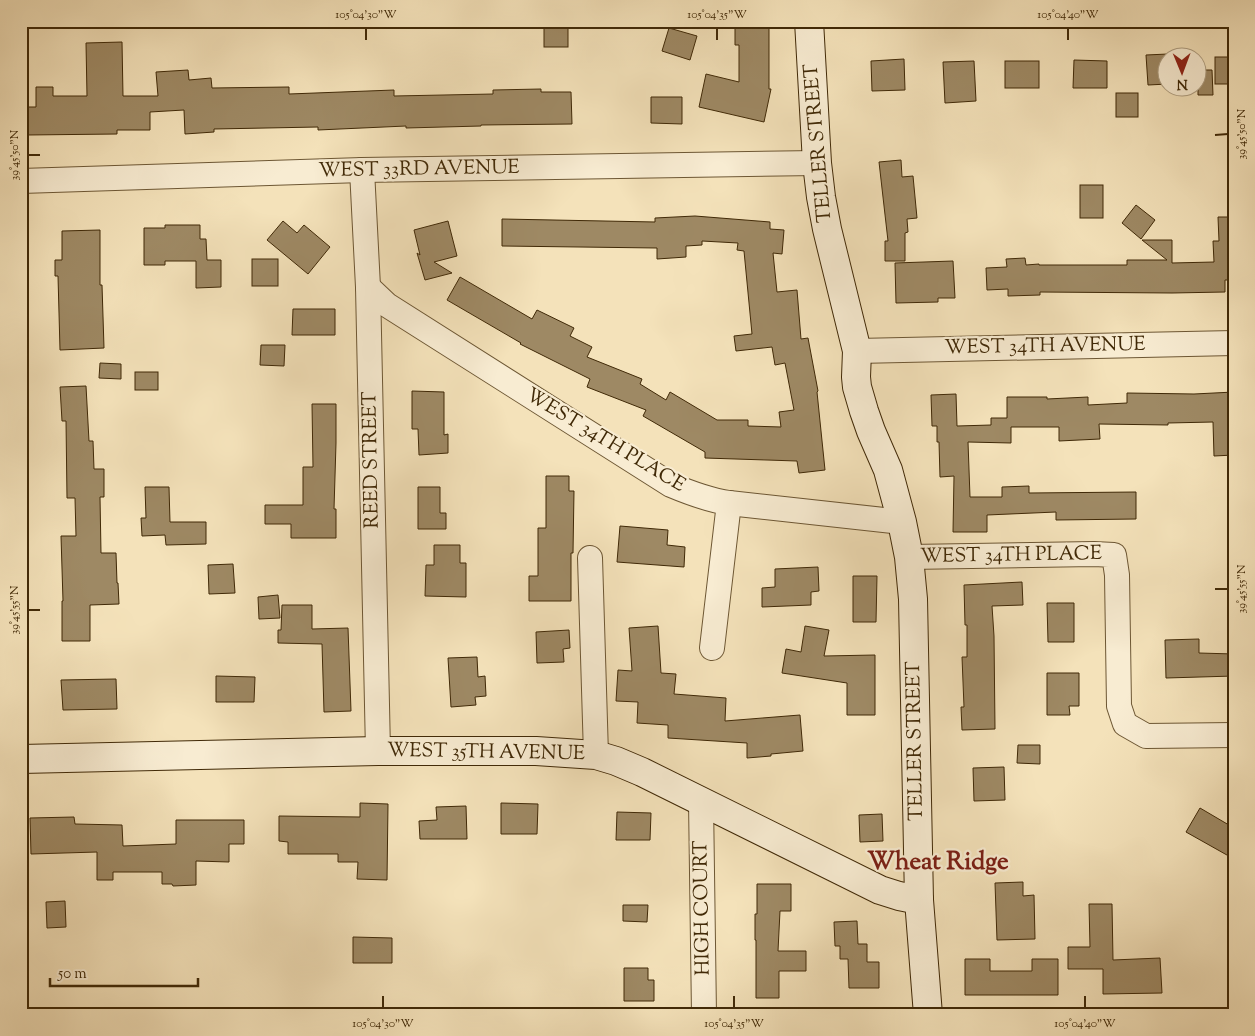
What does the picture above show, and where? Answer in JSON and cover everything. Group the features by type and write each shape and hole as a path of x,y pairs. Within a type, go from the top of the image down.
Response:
{"street":[{"name":"TELLER STREET","path":"809,21 817,164 827,230 857,351 857,387 871,431 888,470 909,557 913,599 919,900 928,1015"},
{"name":"WEST 33RD AVENUE","path":"21,181 362,170 817,164"},
{"name":"REED STREET","path":"362,170 368,287 378,751"},
{"name":"WEST 34TH PLACE","path":"368,287 387,305 671,485 704,498 729,503 902,522"},
{"name":"WEST 34TH AVENUE","path":"857,351 1234,343"},
{"path":"712,648 729,503"},
{"name":"WEST 34TH PLACE","path":"909,557 1114,555 1117,575 1119,706 1124,724 1146,736 1234,735"},
{"path":"590,558 596,755"},
{"name":"WEST 35TH AVENUE","path":"21,759 378,751 536,750 596,755 642,772 880,890 919,900"},
{"name":"HIGH COURT","path":"701,801 704,1015"}],"building":[{"path":"544,21 568,21 568,47 544,47"},
{"path":"735,21 769,21 769,89 771,89 764,122 699,107 706,74 739,82 739,45 735,45"},
{"path":"669,28 697,36 690,60 662,51"},
{"path":"122,42 123,96 158,96 156,72 188,70 189,80 211,78 212,88 289,87 289,94 394,90 394,96 493,94 493,90 541,89 541,92 571,92 572,124 406,128 406,126 318,130 318,127 214,129 214,132 185,134 184,110 150,112 150,130 117,130 117,134 27,135 27,107 36,107 36,87 53,87 53,96 87,96 86,43"},
{"path":"1158,54 1158,84 1148,85 1146,55"},
{"path":"1215,57 1234,57 1234,84 1215,84"},
{"path":"904,59 905,90 872,91 871,61"},
{"path":"1074,60 1107,61 1107,88 1073,88"},
{"path":"974,61 976,101 945,103 943,62"},
{"path":"1005,61 1039,61 1039,88 1005,88"},
{"path":"1208,70 1212,70 1213,95 1208,95"},
{"path":"1116,93 1138,93 1138,117 1116,117"},
{"path":"651,97 682,97 682,124 651,123"},
{"path":"901,160 902,177 913,176 917,218 907,219 908,232 905,233 905,261 885,261 885,241 888,241 879,162"},
{"path":"1080,185 1103,185 1103,218 1080,218"},
{"path":"1136,205 1155,220 1141,239 1122,223"},
{"path":"695,216 770,222 770,229 784,230 782,254 773,253 777,292 797,290 801,339 808,338 818,391 825,470 799,473 797,461 705,458 705,452 643,416 646,410 587,387 590,379 520,344 447,300 460,277 532,319 537,310 574,328 570,336 592,347 587,357 642,379 640,384 666,400 670,392 717,420 748,420 748,426 781,427 779,412 794,410 785,363 775,365 772,347 736,351 734,336 752,334 744,251 737,250 738,243 702,241 702,245 686,246 686,257 657,259 657,248 502,246 502,219 655,222 655,218"},
{"path":"1218,217 1234,217 1234,280 1225,280 1225,292 1040,292 1040,295 1008,296 1008,289 987,290 986,268 1007,267 1006,259 1025,258 1026,265 1127,265 1127,260 1167,260 1142,240 1172,240 1172,263 1214,262 1213,241 1219,241"},
{"path":"283,221 297,233 304,225 330,247 308,274 267,240"},
{"path":"448,221 457,256 434,262 452,273 425,280 417,253 420,255 414,230"},
{"path":"165,225 200,225 200,239 206,239 207,260 221,260 221,287 196,288 196,261 165,261 165,265 144,265 144,228 165,228"},
{"path":"100,230 100,285 102,285 104,348 60,350 58,276 55,276 55,260 62,260 62,231"},
{"path":"252,259 278,259 278,286 252,286"},
{"path":"953,261 955,298 938,298 938,302 896,303 895,263"},
{"path":"293,309 335,309 335,335 292,335"},
{"path":"261,345 285,345 284,366 260,365"},
{"path":"100,363 121,364 121,379 99,378"},
{"path":"135,372 158,372 158,390 135,390"},
{"path":"86,386 89,441 93,441 94,469 104,469 104,497 100,497 101,553 116,553 119,604 90,605 90,641 62,641 61,536 76,536 75,498 67,498 66,421 62,421 60,387"},
{"path":"412,391 444,392 444,435 448,434 448,453 419,455 418,429 412,429"},
{"path":"1234,392 1234,455 1214,456 1213,422 1168,423 1168,425 1099,424 1100,439 1059,441 1059,427 1011,427 1011,443 968,442 970,497 1002,497 1002,487 1029,486 1029,493 1136,492 1136,519 1056,520 1056,512 987,515 987,532 953,532 954,476 940,477 939,442 937,442 937,426 932,426 931,395 956,394 957,426 991,425 991,418 1007,418 1007,397 1047,397 1047,399 1088,397 1088,405 1127,403 1127,393 1194,394"},
{"path":"312,404 336,404 334,509 336,509 336,538 291,538 291,524 265,524 265,505 303,505 303,467 313,467"},
{"path":"546,476 569,476 569,491 574,491 571,601 529,601 529,576 538,576 538,528 546,528"},
{"path":"145,487 169,487 170,522 206,522 206,544 166,545 165,535 142,536 141,518 146,518"},
{"path":"418,487 440,487 440,513 446,513 446,529 418,529"},
{"path":"620,526 668,530 667,545 685,547 684,567 617,562"},
{"path":"434,545 460,545 460,563 466,563 466,597 425,596 426,565 434,565"},
{"path":"233,564 235,593 209,594 208,565"},
{"path":"818,567 819,591 811,592 811,605 762,607 762,588 775,587 775,569"},
{"path":"853,576 877,576 876,622 853,622"},
{"path":"1022,582 1023,605 992,606 995,729 962,730 961,707 964,707 962,657 967,657 964,585"},
{"path":"278,595 280,618 259,619 258,597"},
{"path":"1047,603 1074,603 1074,642 1048,642"},
{"path":"282,605 312,605 312,629 348,628 351,711 324,712 322,644 278,643 278,630 281,630"},
{"path":"658,626 661,673 676,674 674,694 726,698 725,721 800,715 803,751 747,758 747,743 668,738 668,725 637,723 638,702 616,701 618,670 632,671 629,628"},
{"path":"805,626 829,630 824,656 875,655 875,715 847,715 847,683 782,673 786,649 801,652"},
{"path":"569,630 570,648 563,649 564,662 537,663 536,632"},
{"path":"1199,639 1199,653 1234,654 1234,676 1166,678 1165,640"},
{"path":"477,657 478,677 485,676 486,696 475,697 476,705 451,707 448,658"},
{"path":"1047,673 1079,673 1079,706 1069,706 1070,715 1047,715"},
{"path":"216,676 255,677 254,702 216,702"},
{"path":"116,679 117,709 63,710 61,680"},
{"path":"1018,745 1040,745 1040,764 1017,763"},
{"path":"1004,767 1005,800 974,801 973,768"},
{"path":"360,803 388,804 387,880 357,879 358,862 338,862 338,854 288,854 288,842 279,841 279,816 360,817"},
{"path":"501,803 538,804 537,834 501,834"},
{"path":"466,806 467,839 420,839 419,821 437,820 436,807"},
{"path":"1200,808 1234,828 1234,859 1186,832"},
{"path":"617,812 651,813 650,840 616,840"},
{"path":"882,814 883,841 860,842 859,815"},
{"path":"74,817 75,824 122,825 123,846 176,844 176,820 244,820 244,844 229,844 229,862 196,861 196,885 173,886 172,884 162,884 162,872 113,872 113,880 97,880 97,852 31,854 30,818"},
{"path":"1023,882 1023,896 1034,895 1035,939 997,940 995,883"},
{"path":"757,884 791,884 791,911 780,911 778,951 806,951 806,971 779,971 779,998 756,998 755,914 757,914"},
{"path":"65,901 66,927 47,928 46,902"},
{"path":"1089,904 1112,904 1113,960 1160,958 1162,993 1103,994 1103,969 1068,969 1068,947 1090,947"},
{"path":"623,905 648,905 647,922 623,921"},
{"path":"857,921 858,944 867,944 867,962 879,962 879,988 849,988 848,959 840,959 840,946 835,946 834,922"},
{"path":"353,937 392,938 392,963 353,963"},
{"path":"965,959 990,959 990,971 1032,971 1032,959 1058,959 1058,995 965,995"},
{"path":"624,968 648,968 648,980 654,980 654,1001 624,1001"}],"district":[{"name":"Wheat Ridge","path":"938,863"}]}
